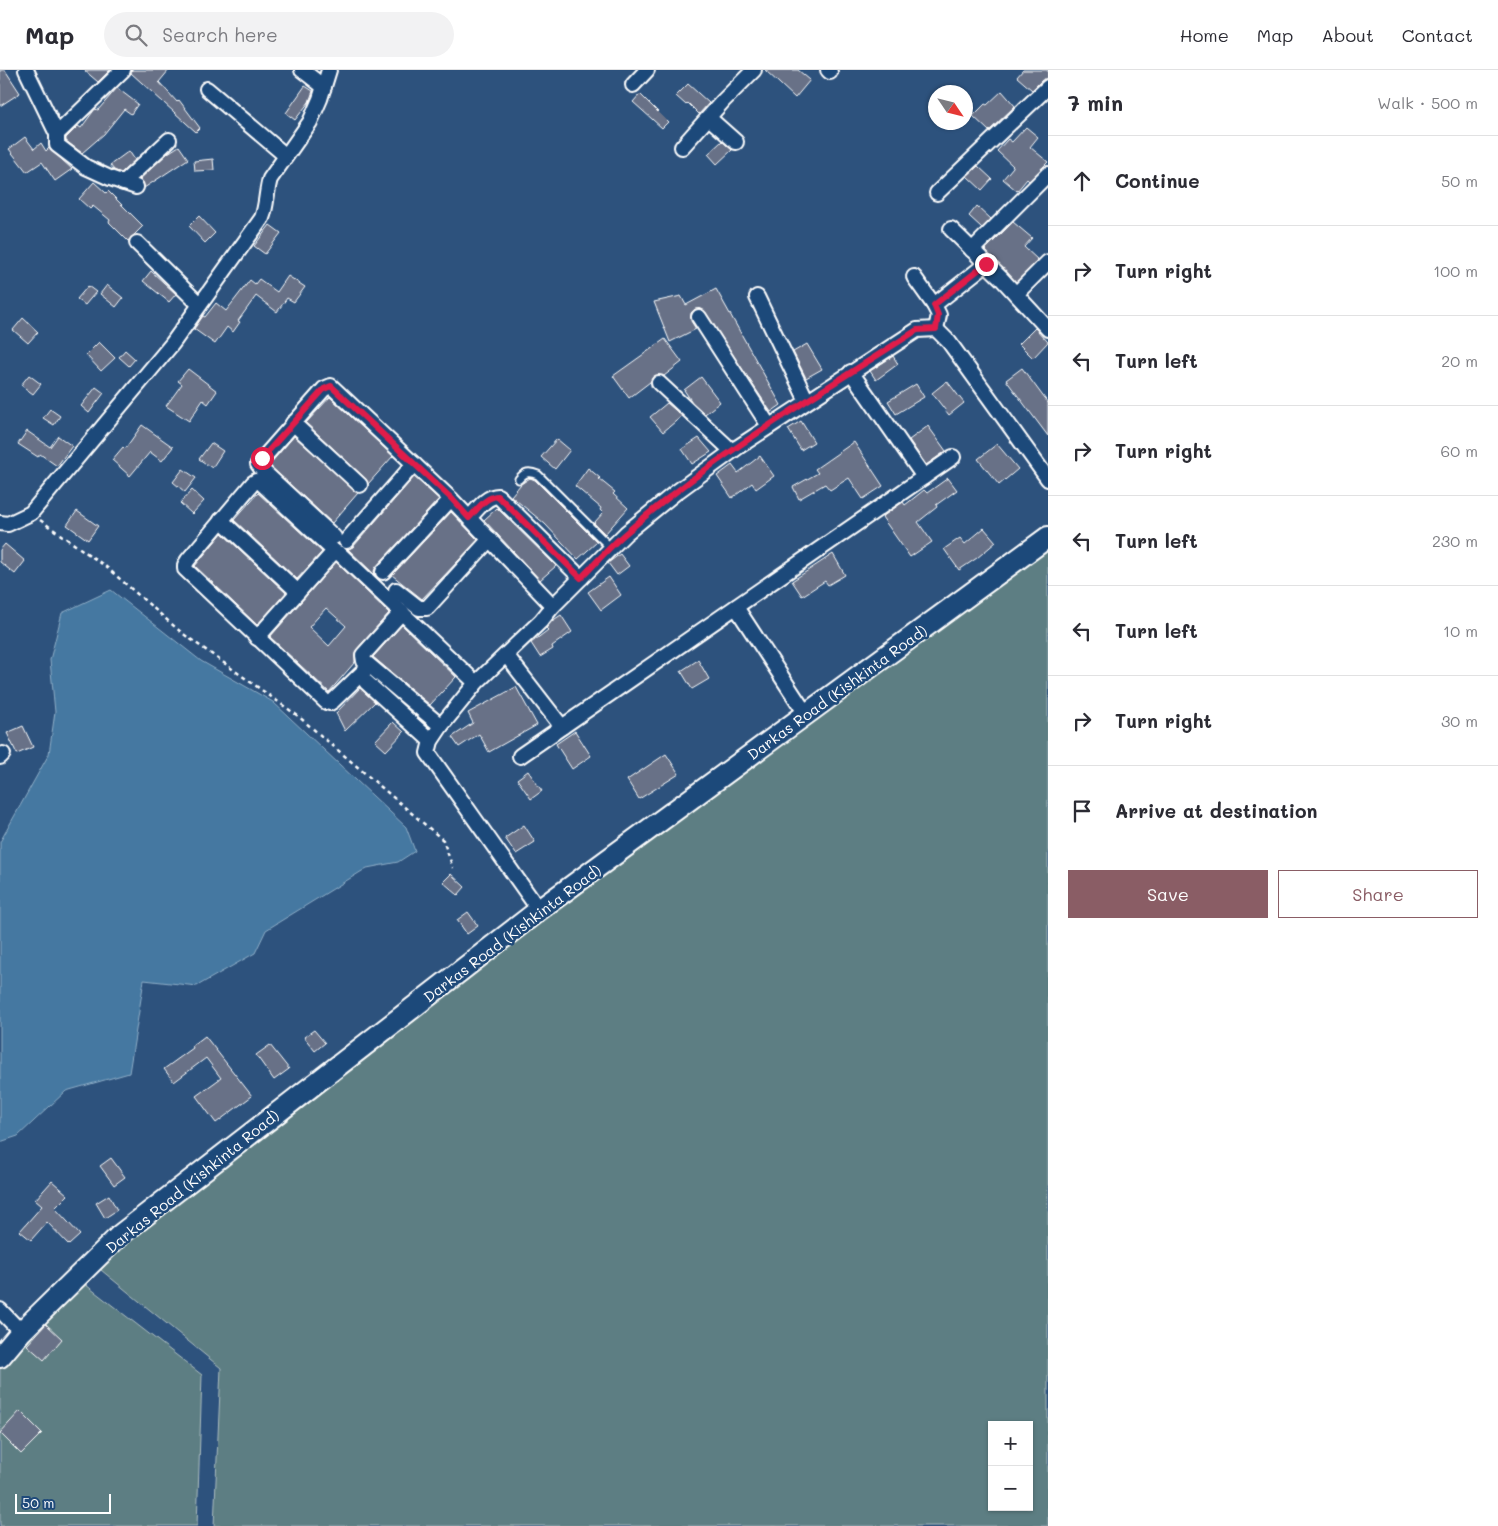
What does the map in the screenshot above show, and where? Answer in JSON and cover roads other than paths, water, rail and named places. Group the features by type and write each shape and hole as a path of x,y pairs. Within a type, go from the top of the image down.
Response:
{"main road":[{"name":"Darkas Road (Kishkinta Road)","path":"0,1357 21,1332 120,1235 539,910 1048,537"}],"street":[{"path":"26,70 57,134 57,146 86,167 130,185 169,140"},
{"path":"57,134 123,70"},
{"path":"302,70 324,87"},
{"path":"0,524 8,524 31,513 172,344 262,218 266,208 270,179 310,122 329,70"},
{"path":"633,85 647,70"},
{"path":"682,147 754,70"},
{"path":"937,193 1048,87"},
{"path":"207,89 286,156"},
{"path":"709,118 736,142"},
{"path":"972,250 1048,174"},
{"path":"952,229 1048,329"},
{"path":"137,243 199,304"},
{"path":"1016,294 1048,262"},
{"path":"934,305 986,264"},
{"path":"914,277 934,305 938,315 936,329"},
{"path":"757,297 807,401"},
{"path":"699,317 770,426"},
{"path":"539,910 428,753 431,741 441,726 476,684 541,622 553,606 626,533 675,493 732,451 917,330 936,329 949,342 1048,479"},
{"path":"852,372 924,477"},
{"path":"659,382 732,451"},
{"path":"414,464 340,539 258,464 324,389 331,386 452,499 553,606"},
{"path":"293,423 360,485"},
{"path":"520,756 953,457"},
{"path":"369,666 333,701 330,703 326,702 185,569 188,560 256,481 261,483 335,552 340,554 476,684"},
{"path":"469,518 487,500 493,496 498,496 581,578"},
{"path":"383,572 452,499"},
{"path":"221,520 298,592"},
{"path":"396,590 419,608 427,608 490,539"},
{"path":"257,638 335,552"},
{"path":"736,607 806,714"},
{"path":"402,612 363,655 364,661 441,726"},
{"path":"507,656 562,727"},
{"path":"366,682 431,741"},
{"path":"0,1310 21,1332"}],"lane":[{"path":"519,480 524,473 531,472 538,475 611,548"}],"water":[{"path":"111,590 201,661 273,702 406,827 415,851 398,862 367,868 266,930 255,953 197,986 144,980 129,1073 66,1091 18,1136 0,1142 0,842 49,754 55,712 50,660 62,613"}]}
